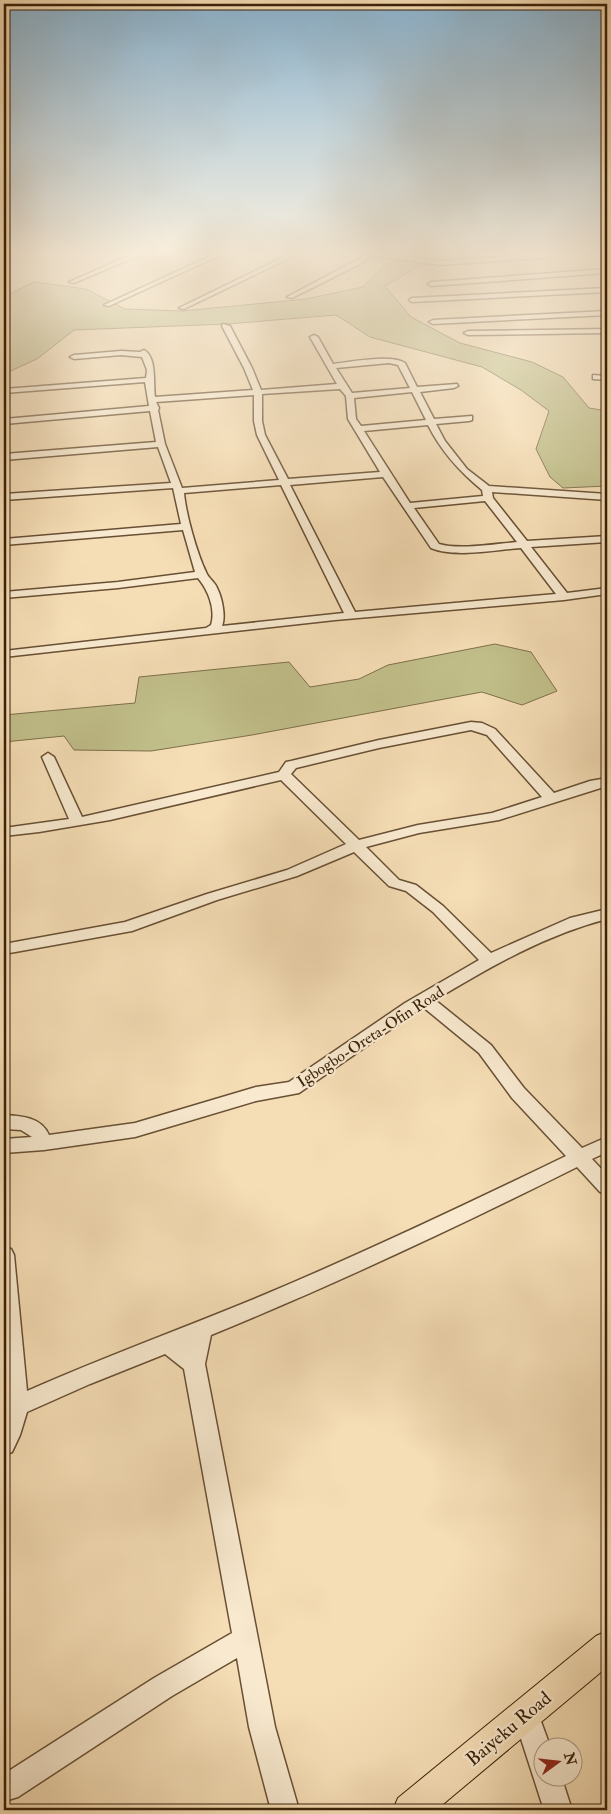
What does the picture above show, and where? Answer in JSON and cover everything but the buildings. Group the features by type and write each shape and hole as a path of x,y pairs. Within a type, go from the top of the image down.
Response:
{"main road":[{"name":"Baiyeku Road","path":"410,1810 607,1646"}],"street":[{"path":"232,337 258,393 259,410 257,418 260,425 260,435 351,616"},
{"path":"314,338 342,386 350,396 350,412 358,429 435,546 440,548 607,539"},
{"path":"74,357 144,353 151,370 149,380 161,444 178,488 186,526 201,574 212,588 218,622 216,627 207,632"},
{"path":"331,366 396,361 404,369 416,390 441,442 464,471 487,494 564,597"},
{"path":"596,377 607,378"},
{"path":"4,390 149,380"},
{"path":"4,422 153,404 342,386"},
{"path":"350,396 454,386"},
{"path":"358,429 469,418"},
{"path":"4,458 161,444"},
{"path":"4,496 285,483 386,474"},
{"path":"407,506 487,494 607,497"},
{"path":"4,542 186,526"},
{"path":"4,595 118,585 201,574"},
{"path":"4,654 351,616 564,597 607,591"},
{"path":"4,832 77,821 196,796 284,775 291,766 300,763 379,744 478,726 491,732 551,798"},
{"path":"48,757 77,821"},
{"path":"284,775 394,883 411,888 438,909 489,961"},
{"path":"4,950 127,927 212,897 292,873 357,845 418,829 494,817 595,784 607,782"},
{"name":"Igbogbo-Oreta-Ofin Road","path":"4,1146 44,1144 135,1130 256,1094 293,1088 425,999 501,954 575,922 607,914"},
{"path":"425,999 431,1006 485,1049 518,1093 607,1187"},
{"path":"4,1122 24,1123 38,1130 44,1144"},
{"path":"11,1409 282,1296 581,1159 607,1144"},
{"path":"4,1255 11,1409 9,1435 4,1444"},
{"path":"202,1329 194,1364 262,1727 285,1810"},
{"path":"167,1343 194,1364"},
{"path":"8,1788 163,1687 246,1639"},
{"path":"526,1714 534,1737"},
{"path":"550,1786 558,1810"}],"shaded area":[{"path":"4,337 66,337 37,359 4,374"},
{"path":"370,337 448,337 460,343 532,362 563,377 589,408 607,411 607,486 563,488 550,477 536,449 549,411 521,390 482,367"},
{"path":"495,644 531,652 557,691 522,705 482,692 252,735 151,751 74,750 64,736 4,742 4,715 135,703 139,677 289,662 310,687 359,679 388,665"}]}
